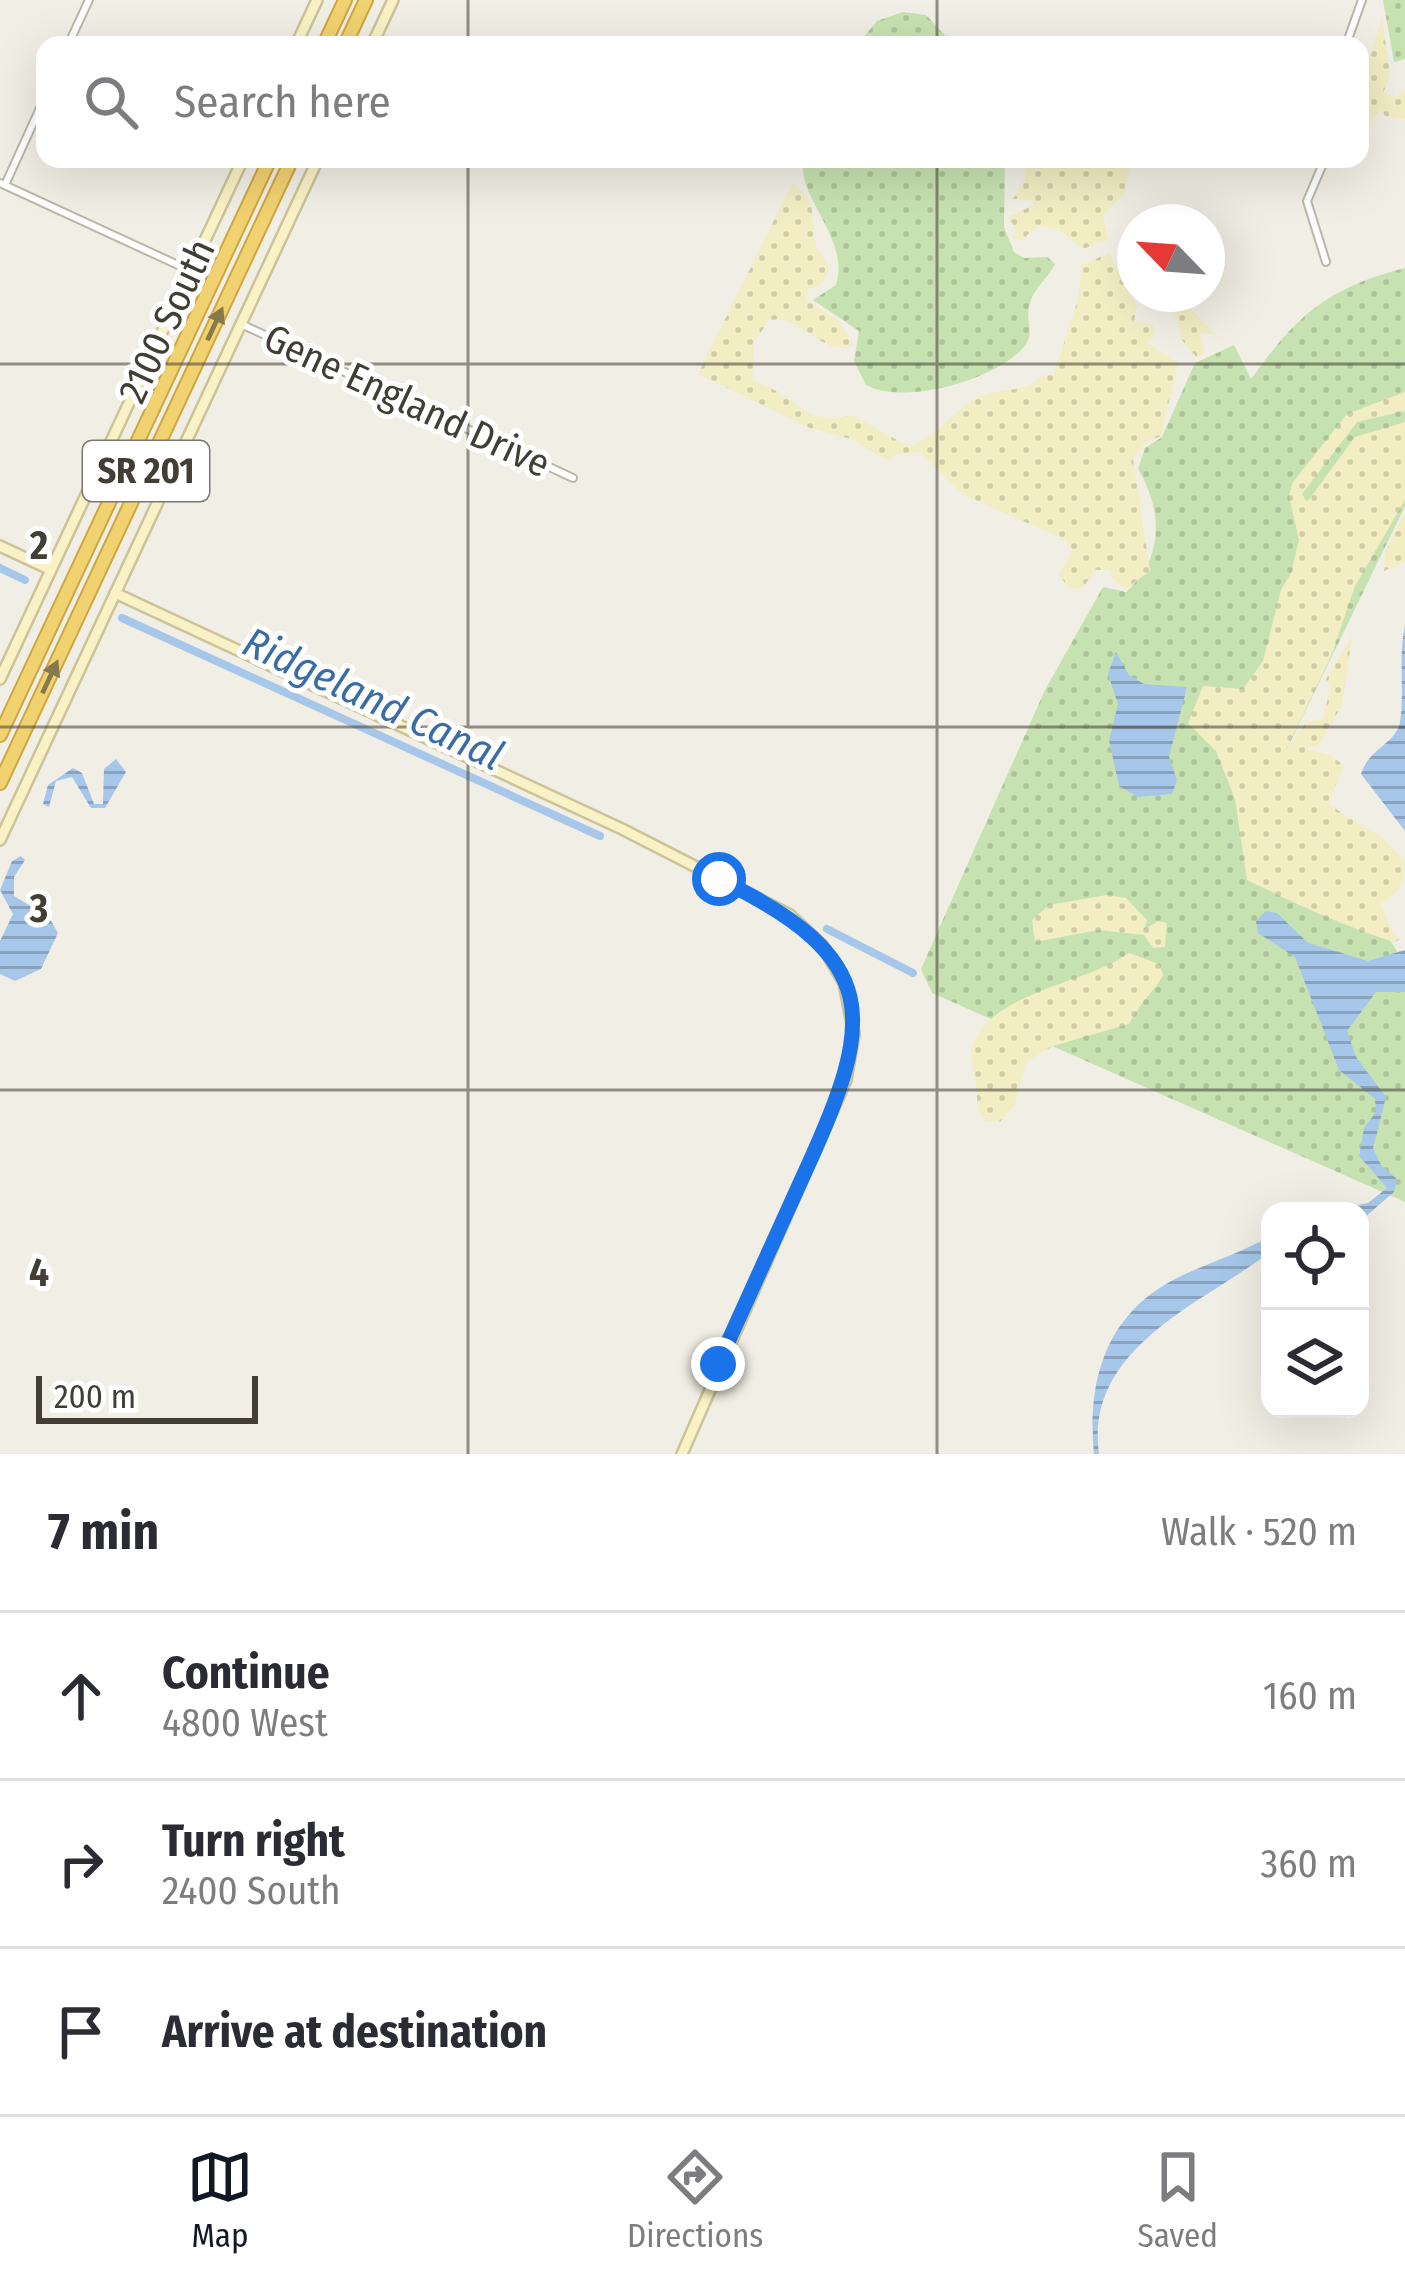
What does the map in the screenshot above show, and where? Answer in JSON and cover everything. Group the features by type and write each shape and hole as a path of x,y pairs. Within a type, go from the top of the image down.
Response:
{"highway":[{"path":"328,36 345,0"},
{"path":"349,36 366,0"},
{"name":"SR 201","path":"0,735 266,168"},
{"name":"SR 201","path":"0,783 288,168"}],"street":[{"path":"72,36 89,0"},
{"path":"300,36 317,0"},
{"path":"375,36 393,0"},
{"path":"1349,36 1362,0"},
{"path":"36,115 2,184 191,271"},
{"name":"2100 South","path":"0,680 239,168"},
{"path":"0,840 314,168"},
{"path":"1321,168 1307,205 1326,262"},
{"name":"Gene England Drive","path":"241,324 573,478"},
{"path":"0,546 51,570"},
{"path":"115,593 622,829 781,910 822,945 847,993 854,1045 846,1080 682,1454"}],"green space":[{"path":"1383,0 1405,0 1405,59 1394,62"},
{"path":"903,12 926,15 946,36 864,36 877,21"},
{"path":"803,168 1005,168 1004,227 1014,252 1024,258 1047,257 1055,264 1032,298 1024,347 993,370 949,386 903,393 866,385 854,361 859,331 813,300 836,285 839,268 830,234"},
{"path":"1405,268 1405,506 1282,759 1405,965 1405,1202 932,993 921,969 1045,690 1103,587 1126,592 1147,565 1156,534 1155,517 1138,469 1145,448 1162,437 1195,363 1234,345 1251,379 1284,337 1316,307 1354,285"}],"sand":[{"path":"1382,17 1390,75 1383,93 1396,97 1405,90 1405,119 1385,116 1381,109 1370,123 1369,59"},
{"path":"1023,168 1130,168 1125,194 1103,215 1108,240 1083,249 1059,230 1038,225 1022,240 1013,239 1016,229 1008,217 1034,205 1032,200 1013,199 1026,177"},
{"path":"792,184 807,197 816,244 829,270 822,283 808,289 806,300 839,321 853,345 831,346 792,323 770,320 754,341 752,381 811,413 837,418 852,415 908,446 927,438 980,396 1022,388 1040,376 1054,374 1078,299 1082,265 1109,253 1117,268 1117,312 1136,312 1134,321 1154,324 1154,337 1147,343 1178,363 1161,436 1146,442 1133,459 1150,571 1126,589 1111,577 1110,569 1096,570 1083,587 1069,589 1059,574 1072,551 1065,540 962,494 920,452 895,454 889,461 851,439 810,428 698,374"},
{"path":"1175,312 1194,312 1216,335 1199,332 1204,352 1198,359 1182,340"},
{"path":"1405,392 1405,411 1357,422 1302,494 1307,502 1355,437 1405,422 1405,500 1355,586 1332,654 1285,752 1306,723 1323,719 1330,688 1326,679 1352,636 1342,705 1320,744 1306,749 1344,765 1328,804 1381,837 1405,861 1400,886 1381,903 1393,934 1400,939 1394,942 1247,880 1235,799 1216,751 1188,723 1203,686 1243,689 1263,661 1299,540 1289,496 1293,482 1347,414"},
{"path":"1405,513 1405,562 1384,571 1385,553"},
{"path":"1107,895 1126,898 1147,920 1144,930 1158,921 1167,923 1165,947 1153,948 1144,935 1098,930 1035,942 1032,920 1049,905"},
{"path":"1129,953 1159,964 1163,975 1129,1024 1053,1046 1026,1062 1015,1104 1000,1122 985,1121 971,1058 982,1029 1018,1002"}],"water":[{"path":"1405,625 1405,831 1361,774 1398,729"},
{"path":"1116,652 1129,675 1144,684 1187,687 1169,757 1177,780 1172,794 1138,797 1119,786 1109,740 1118,704 1108,674"},
{"path":"116,759 126,772 105,808 91,808 72,777 56,781 49,807 43,804 48,785 73,768 82,773 94,804 103,804 104,769"},
{"path":"21,856 25,860 14,877 14,896 49,917 58,933 41,969 15,981 0,974 0,941 13,914 0,890 12,861"},
{"path":"1266,911 1277,913 1308,943 1368,961 1405,950 1405,992 1376,992 1347,1031 1356,1057 1386,1097 1373,1148 1381,1165 1397,1179 1394,1192 1369,1214 1369,1202 1387,1188 1359,1156 1364,1128 1376,1112 1375,1099 1339,1070 1295,957 1258,933 1256,921"},
{"path":"1261,1241 1261,1258 1183,1310 1129,1357 1110,1384 1099,1417 1099,1454 1094,1454 1098,1376 1117,1331 1151,1294"}],"waterway":[{"name":"Ridgeland Canal","path":"0,568 25,580"},
{"name":"Ridgeland Canal","path":"122,618 600,836"},
{"name":"Ridgeland Canal","path":"827,929 913,973"}],"route":[{"path":"718,1364 839,1099 854,1045 844,983 822,945 790,915 719,879"}]}
